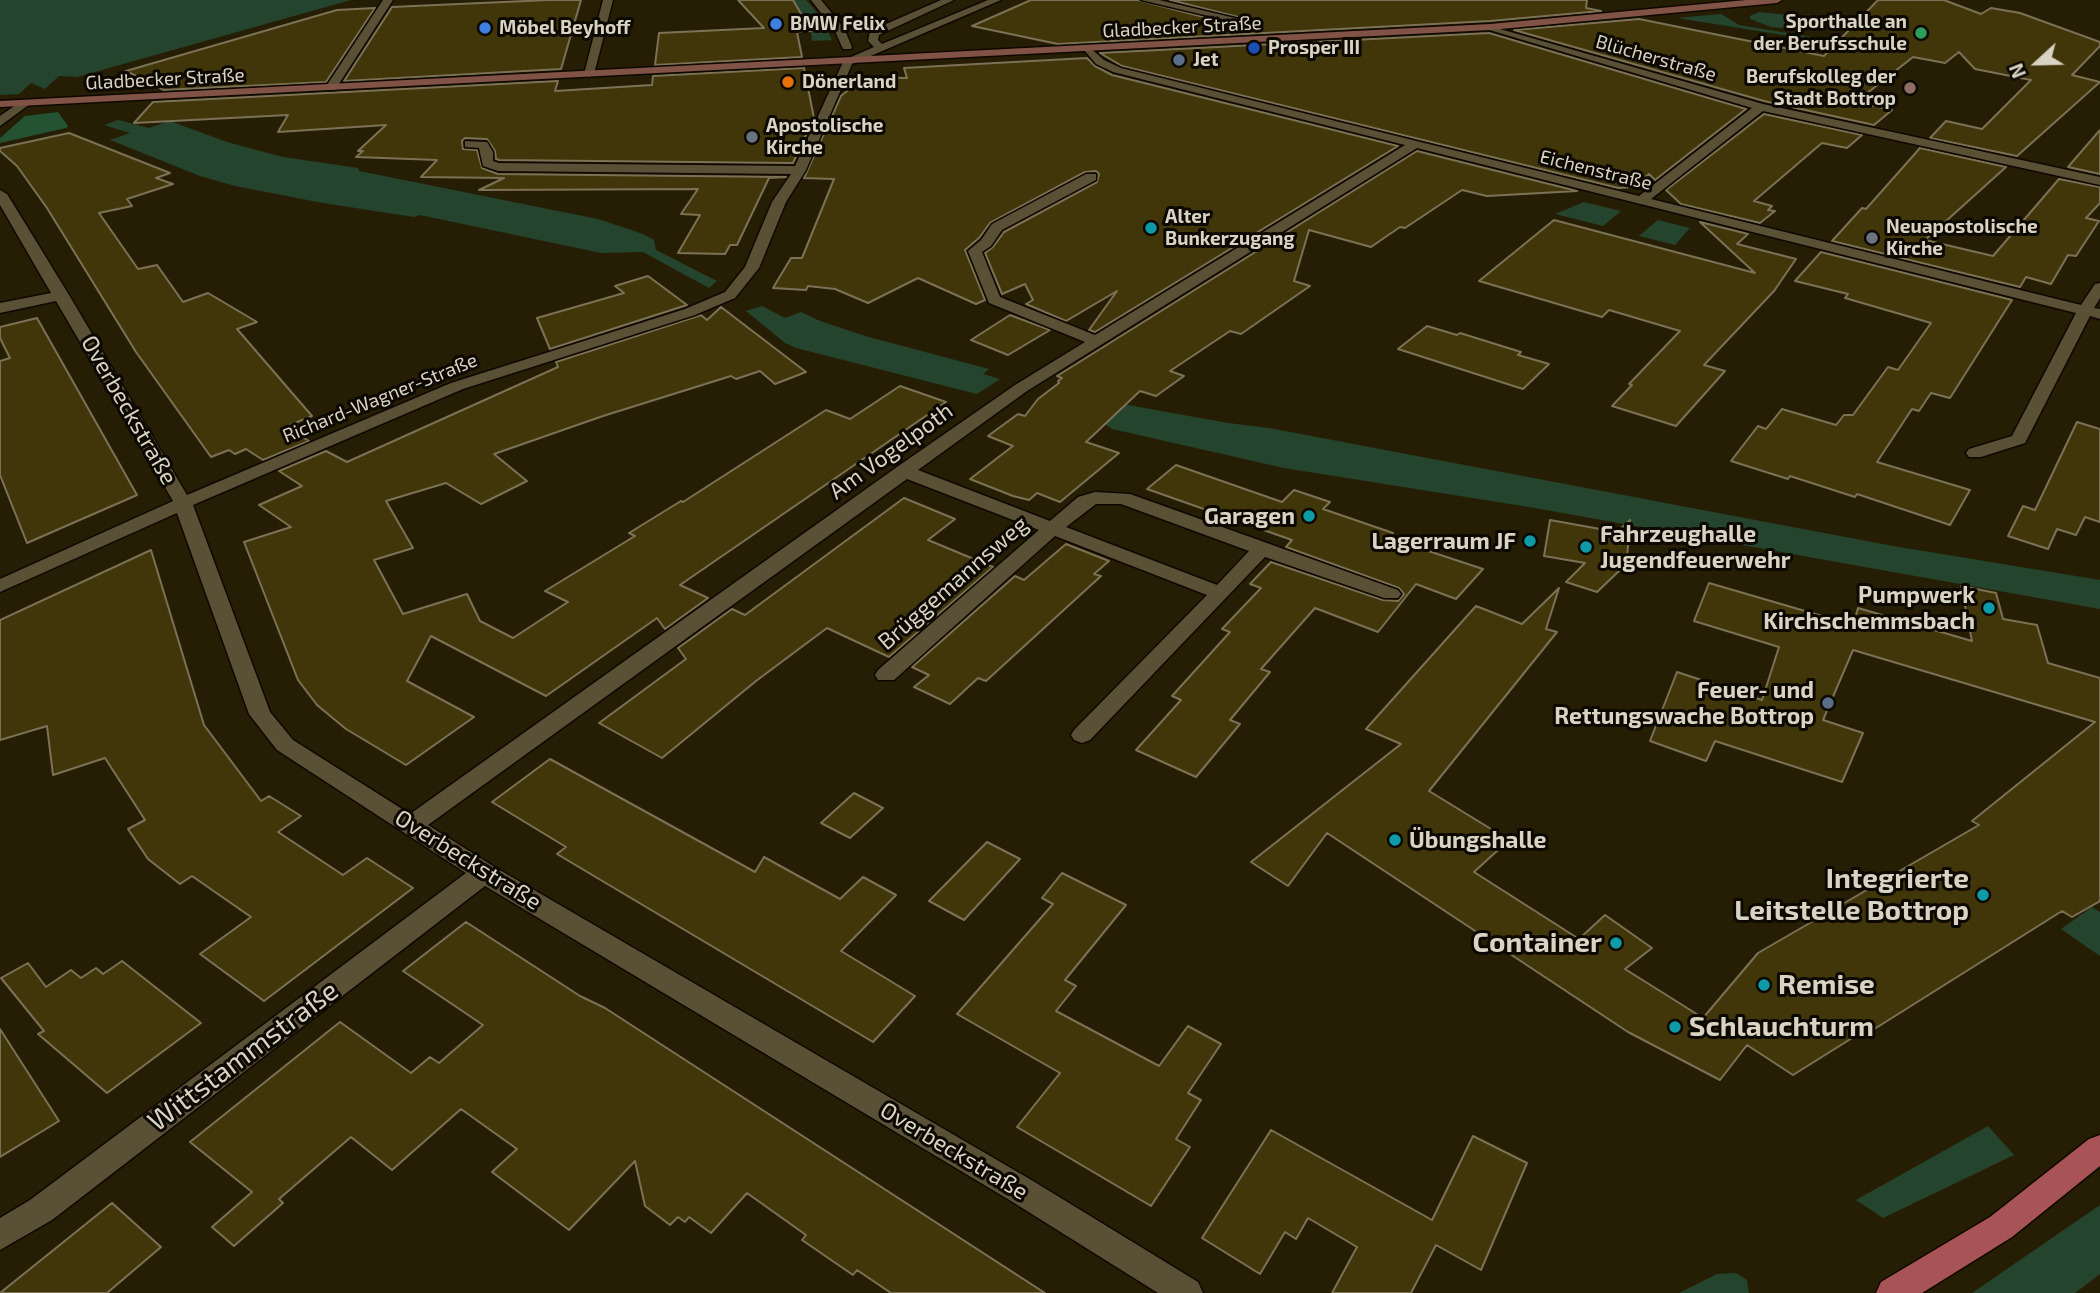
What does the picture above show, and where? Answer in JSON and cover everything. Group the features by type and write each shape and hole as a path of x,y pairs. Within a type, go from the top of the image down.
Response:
{"main road":[{"name":"Gladbecker Straße","path":"0,104 589,74 847,54 1088,50 1490,27 1777,0"},
{"path":"1892,1293 2001,1227 2100,1148"}],"street":[{"path":"331,88 388,0"},
{"path":"589,74 608,0"},
{"path":"816,0 840,30 847,54 880,48 996,0"},
{"path":"880,48 873,41 874,33 949,0"},
{"path":"1146,0 1251,23"},
{"name":"Blücherstraße","path":"1490,27 1761,107 2100,181"},
{"name":"Eichenstraße","path":"1088,50 1100,62 1117,70 2092,312"},
{"name":"Richard-Wagner-Straße","path":"0,586 183,503 457,386 690,312 730,295 752,268 779,202 800,170 847,54"},
{"path":"0,122 24,104"},
{"path":"1640,201 1761,107"},
{"path":"469,144 483,145 487,152 487,163 498,167 800,170"},
{"name":"Am Vogelpoth","path":"412,825 1021,388 1415,145"},
{"path":"1091,177 997,227 986,243 975,251 975,255 994,300 1096,341"},
{"name":"Overbeckstraße","path":"0,194 183,503 260,714 285,745 484,873 1010,1184 1187,1293"},
{"path":"1975,453 2019,439 2092,312 2100,287"},
{"path":"0,309 62,295"},
{"name":"Brüggemannsweg","path":"904,471 1220,593"},
{"name":"Brüggemannsweg","path":"886,675 1085,501 1095,498 1115,496 1391,594"},
{"path":"1082,735 1262,549"},
{"name":"Wittstammstraße","path":"0,1235 41,1210 484,873"}],"green space":[{"path":"0,0 351,0 77,77 59,76 45,89 31,83 19,94 0,95"},
{"path":"788,0 806,0 820,16 832,40 812,41 811,31"},
{"path":"1759,12 1798,16 1810,24 1792,29 1771,27 1750,19 1750,16"},
{"path":"1721,14 1739,25 1836,41 1834,43 1677,18"},
{"path":"58,112 68,126 66,128 0,143 0,138 25,116"},
{"path":"118,120 149,128 170,121 227,142 283,157 358,168 359,171 598,219 643,234 654,240 656,250 717,281 709,288 643,252 601,253 420,215 414,217 323,203 235,186 200,176 110,140 130,133 104,125"},
{"path":"1584,202 1621,211 1603,226 1555,214"},
{"path":"1658,220 1690,228 1675,245 1639,236"},
{"path":"762,306 785,318 801,312 865,336 989,369 983,374 1000,379 977,394 796,348 785,343 746,311"},
{"path":"1050,391 1269,428 1893,546 2100,580 2100,609 1529,507 1284,468 1112,429 1097,419 1106,412 1041,397"},
{"path":"2092,907 2100,912 2100,956 2061,929"},
{"path":"1988,1126 2014,1155 1883,1218 1856,1200"},
{"path":"2100,1205 2100,1274 2075,1293 1972,1293"},
{"path":"1736,1273 1747,1280 1749,1293 1679,1293 1717,1274"}],"building":[{"name":"Möbel Beyhoff","path":"581,0 561,69 344,81 392,7"},
{"path":"738,0 793,0 811,31 797,32 802,57 655,65 659,33 764,28"},
{"path":"1031,0 1138,0 1250,29 1258,22 1170,0 1587,0 1586,8 1601,11 1490,21 1058,44 972,26"},
{"name":"Berufskolleg der Stadt Bottrop","path":"1878,0 1944,0 1981,14 1991,8 2020,13 2100,42 2100,46 2072,75 2100,82 2017,156 1930,138 1946,121 1982,129 2031,80 1975,69 1959,52 1945,63 1913,57 1856,102 1892,110 1874,125 1764,101 1514,30 1639,19 1824,56"},
{"path":"375,8 326,82 164,90 126,71 337,10"},
{"path":"1489,33 1746,109 1655,180 1649,174 1633,187 1618,188 1122,66 1100,53"},
{"path":"1087,58 1095,66 1112,75 1398,146 1095,332 1089,330 1117,291 1066,321 1026,304 1033,300 1025,284 1002,294 985,253 1004,232 1097,182 1099,174 1096,171 1085,172 990,223 979,238 965,250 985,300 976,304 918,278 868,303 835,289 808,286 806,290 773,288 791,258 802,258 834,179 804,178 841,96 853,86 860,86 863,77 907,78 904,68"},
{"path":"804,68 814,118 793,163 499,160 496,159 495,151 487,139 465,138 462,141 463,149 477,150 482,168 498,174 786,177 769,178 737,245 730,245 725,254 678,253 700,215 681,214 698,189 479,190 504,178 421,177 437,160 356,157 363,151 358,151 386,125 278,132 288,115 134,123 153,102 558,81 555,91 652,85 653,76"},
{"path":"1764,114 1862,135 1847,148 1822,143 1754,201 1772,206 1768,210 1775,211 1760,223 1681,204 1666,190"},
{"path":"2100,130 2100,174 2068,167"},
{"path":"69,133 170,173 156,178 173,184 127,199 132,206 99,213 138,269 157,265 183,302 208,293 257,322 237,329 312,416 285,427 309,441 263,460 246,449 235,454 229,450 211,457 136,352 47,208 17,166 0,151 0,148"},
{"path":"1920,148 2006,167 1925,240 1993,256 2059,179 2100,187 2100,203 2086,218 2099,221 2076,256 2068,255 2051,284 2026,277 2020,287 1832,241 1862,208 1866,209"},
{"path":"1417,151 1577,191 1487,196 1462,190 1371,247 1309,230 1294,281 1310,286 1241,334 1230,331 1170,371 1184,376 1156,396 1140,391 1086,442 1119,453 1060,502 1037,493 1029,500 1013,496 970,479 1013,446 988,436 1018,414 1025,416 1038,399 1059,383 1062,378 1057,376"},
{"path":"1554,220 1755,273 1700,222 1748,234 1737,244 1796,259 1774,291 1704,365 1725,371 1676,426 1612,406 1632,385 1629,384 1680,331 1609,310 1602,317 1479,281"},
{"path":"1821,252 2012,300 1950,398 1931,393 1919,411 1912,409 1877,462 1970,490 1950,525 1857,494 1855,497 1731,461 1758,426 1766,429 1782,409 1836,425 1844,415 1853,415 1888,367 1898,370 1931,323 1845,298 1848,294 1795,281"},
{"path":"648,276 687,305 550,349 537,318 624,293 615,286"},
{"path":"721,307 806,372 775,384 760,371 736,379 731,376 494,454 527,481 481,504 446,483 386,501 413,548 374,560 403,614 467,594 480,621 513,638 568,602 545,591 635,536 629,533 683,502 826,410 850,419 900,386 946,402 680,585 708,598 665,629 657,618 546,696 431,636 407,681 474,717 406,765 346,729 317,705 298,680 244,542 291,527 259,505 302,486 279,471 326,451 347,462 558,367 556,362 701,315 707,320"},
{"path":"1010,315 1050,330 1008,355 971,340"},
{"path":"37,318 137,495 27,543 0,475 0,361 10,358 0,338 0,327"},
{"path":"1427,326 1521,352 1518,355 1549,364 1523,389 1398,349"},
{"path":"2077,422 2100,429 2100,522 2085,517 2076,535 2057,529 2048,549 2008,536 2023,506 2035,510"},
{"path":"1176,465 1282,502 1294,490 1330,502 1323,509 1393,533 1389,538 1483,569 1456,599 1416,584 1378,632 1315,608 1261,669 1270,672 1230,720 1240,724 1196,777 1136,750 1181,700 1172,696 1230,632 1222,629 1261,588 1250,584 1271,562 1383,600 1398,601 1404,594 1399,588 1286,547 1292,540 1147,489"},
{"path":"904,498 955,519 928,540 993,567 889,657 827,628 756,681 662,758 599,723 686,659 678,648 732,609 745,615"},
{"name":"Fahrzeughalle Jugendfeuerwehr","path":"1550,520 1617,532 1630,520 1626,571 1620,570 1597,592 1566,582 1585,563 1544,556"},
{"path":"1066,544 1109,561 1094,574 1101,576 986,681 978,678 950,704 914,687 929,675 912,667 1015,576 1024,580"},
{"path":"151,550 204,725 261,801 269,796 301,816 278,832 343,875 367,858 413,888 264,1001 200,954 251,917 192,876 180,884 148,859 128,829 145,820 105,758 53,775 47,726 0,740 0,620"},
{"path":"1709,583 1853,625 1858,608 1972,641 1961,586 1996,593 2003,619 2037,625 2048,663 2100,678 2100,901 2072,917 2062,911 1860,1038 1857,1035 1793,1075 1747,1045 1720,1080 1628,1032 1327,833 1288,886 1251,862 1401,744 1366,729 1476,606 1522,624 1559,588 1546,629 1557,632 1429,791 1509,840 1474,872 1579,939 1605,915 1652,948 1625,969 1703,1018 1758,953 1979,825 1972,821 2095,722 1853,650 1823,720 1863,733 1842,782 1715,741 1706,761 1650,741 1677,672 1762,700 1779,647 1694,621"},
{"path":"550,759 755,872 764,857 840,899 863,877 896,895 841,951 915,996 873,1042 557,854 566,847 492,802"},
{"path":"854,793 883,808 850,838 821,823"},
{"path":"987,842 1020,859 964,920 929,901"},
{"path":"1062,873 1126,905 1065,980 1076,986 1056,1011 1159,1066 1188,1026 1221,1044 1188,1093 1201,1100 1176,1139 1190,1147 1151,1206 1017,1127 1060,1073 957,1014 1053,904 1042,898"},
{"path":"466,922 580,996 605,1008 1045,1293 891,1293 857,1270 853,1275 802,1240 806,1235 747,1193 711,1233 689,1217 685,1222 678,1217 670,1225 645,1206 635,1161 569,1230 492,1172 517,1149 461,1109 392,1170 351,1137 279,1199 283,1203 234,1246 212,1227 252,1192 190,1142 340,1022 411,1073 430,1057 439,1063 483,1025 403,971"},
{"path":"122,961 201,1023 107,1093 38,1034 44,1031 1,978 28,963 46,987 71,970 81,978 96,968 103,974"},
{"path":"0,1029 59,1121 0,1157"},
{"path":"1271,1130 1432,1220 1473,1136 1527,1163 1481,1270 1436,1245 1411,1293 1332,1293 1357,1247 1308,1218 1296,1239 1285,1232 1260,1274 1202,1238"},
{"path":"112,1203 161,1247 107,1293 0,1293"}],"place":[{"name":"BMW Felix","path":"776,24"},
{"name":"Möbel Beyhoff","path":"485,28"},
{"name":"Sporthalle an der Berufsschule","path":"1921,33"},
{"name":"Prosper III","path":"1254,48"},
{"name":"Jet","path":"1179,60"},
{"name":"Dönerland","path":"788,82"},
{"name":"Berufskolleg der Stadt Bottrop","path":"1910,88"},
{"name":"Apostolische Kirche","path":"752,137"},
{"name":"Alter Bunkerzugang","path":"1151,228"},
{"name":"Neuapostolische Kirche","path":"1872,238"},
{"name":"Garagen","path":"1309,516"},
{"name":"Lagerraum JF","path":"1530,541"},
{"name":"Fahrzeughalle Jugendfeuerwehr","path":"1586,547"},
{"name":"Pumpwerk Kirchschemmsbach","path":"1989,608"},
{"name":"Feuer- und Rettungswache Bottrop","path":"1828,703"},
{"name":"Übungshalle","path":"1395,840"},
{"name":"Integrierte Leitstelle Bottrop","path":"1983,895"},
{"name":"Container","path":"1616,943"},
{"name":"Remise","path":"1764,985"},
{"name":"Schlauchturm","path":"1675,1027"}]}
